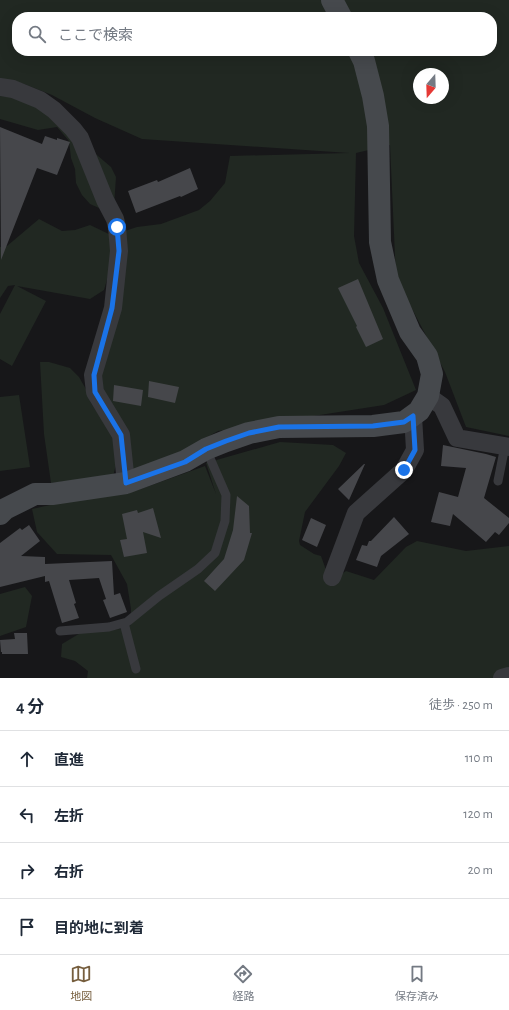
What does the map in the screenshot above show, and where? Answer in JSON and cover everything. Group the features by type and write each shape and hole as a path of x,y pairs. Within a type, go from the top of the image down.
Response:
{"street":[{"path":"332,0 338,12"},
{"path":"0,514 5,509 35,494 52,494 126,483 185,462 206,449 249,433 279,427 373,426 404,422 419,412 428,396 432,374 427,356 410,332 388,280 380,242 378,126 373,96 362,56"},
{"path":"0,87 13,89 40,100 54,110 73,129 80,138 105,200 115,219 119,251 112,308 94,375 95,392 121,435 126,483"},
{"path":"428,396 442,406 457,438 507,447"},
{"path":"332,577 356,513 404,470 415,450 413,416"},
{"path":"502,678 509,676"}],"lane":[{"path":"498,481 507,447"},
{"path":"60,631 109,626 127,622 159,596 198,569 215,553 226,521 226,495 206,449"},
{"path":"124,623 136,669"}],"shaded area":[{"path":"0,0 509,0 509,436 466,427 445,372 396,278 390,145 356,153 354,236 359,263 383,308 416,390 384,405 218,431 126,483 100,385 125,231 137,227 161,224 199,210 210,201 225,183 230,156 349,153 142,139 95,118 52,95 24,84 0,78"},
{"path":"0,96 20,97 37,104 111,167 116,177 114,206 108,212 90,204 82,195 76,183 75,169 71,158 69,141 57,127 38,130 0,119"},
{"path":"39,219 62,231 75,230 90,225 111,235 110,269 104,290 90,299 17,286 46,301 12,366 0,359 0,314 15,285 8,286 0,298 0,247 7,246"},
{"path":"40,362 49,362 70,368 79,377 87,391 91,403 111,433 115,443 116,465 113,476 51,483 44,434"},
{"path":"19,395 30,467 0,471 0,397"},
{"path":"280,442 333,445 346,453 339,466 305,512 299,541 300,545 314,554 321,556 326,570 336,578 346,571 374,580 406,547 417,541 466,551 509,546 509,678 87,678 88,671 75,661 61,657 62,644 82,632 121,629 131,625 131,609 127,584 111,555 57,554 37,532 32,509 68,501 138,490 205,466 216,494 206,463"},
{"path":"25,587 32,596 26,627 0,636 0,594"}],"building":[{"path":"0,127 42,144 45,136 70,142 57,175 37,168 1,260"},
{"path":"190,168 198,189 181,197 180,196 136,213 128,191 157,180 158,182"},
{"path":"358,279 383,339 366,347 338,288"},
{"path":"149,381 179,387 175,403 148,397"},
{"path":"114,385 143,390 141,406 113,401"},
{"path":"443,445 496,457 484,498 509,518 509,523 499,535 495,532 486,542 453,514 450,526 431,522 439,492 458,497 466,468 441,466"},
{"path":"365,464 349,500 338,489"},
{"path":"237,496 249,506 250,533 252,533 244,560 215,591 204,581 224,559 233,530"},
{"path":"153,508 161,538 143,532 147,553 124,557 120,540 127,539 122,514 137,510 138,513"},
{"path":"394,517 409,534 381,556 377,567 356,560 362,545 367,546 369,541 371,541"},
{"path":"311,518 326,525 317,547 302,540"},
{"path":"29,525 40,541 21,556 45,557 45,564 112,561 114,595 120,593 127,612 110,618 103,600 106,599 99,578 69,580 76,603 74,604 79,618 62,623 49,581 45,582 45,576 0,587 0,543 20,528 22,530"},
{"path":"14,633 27,633 28,654 2,654 0,640 15,639"}],"route":[{"path":"117,227 119,251 112,308 94,375 95,392 121,435 126,483 185,462 206,449 249,433 279,427 373,426 404,422 413,416 415,450 404,470"}]}
